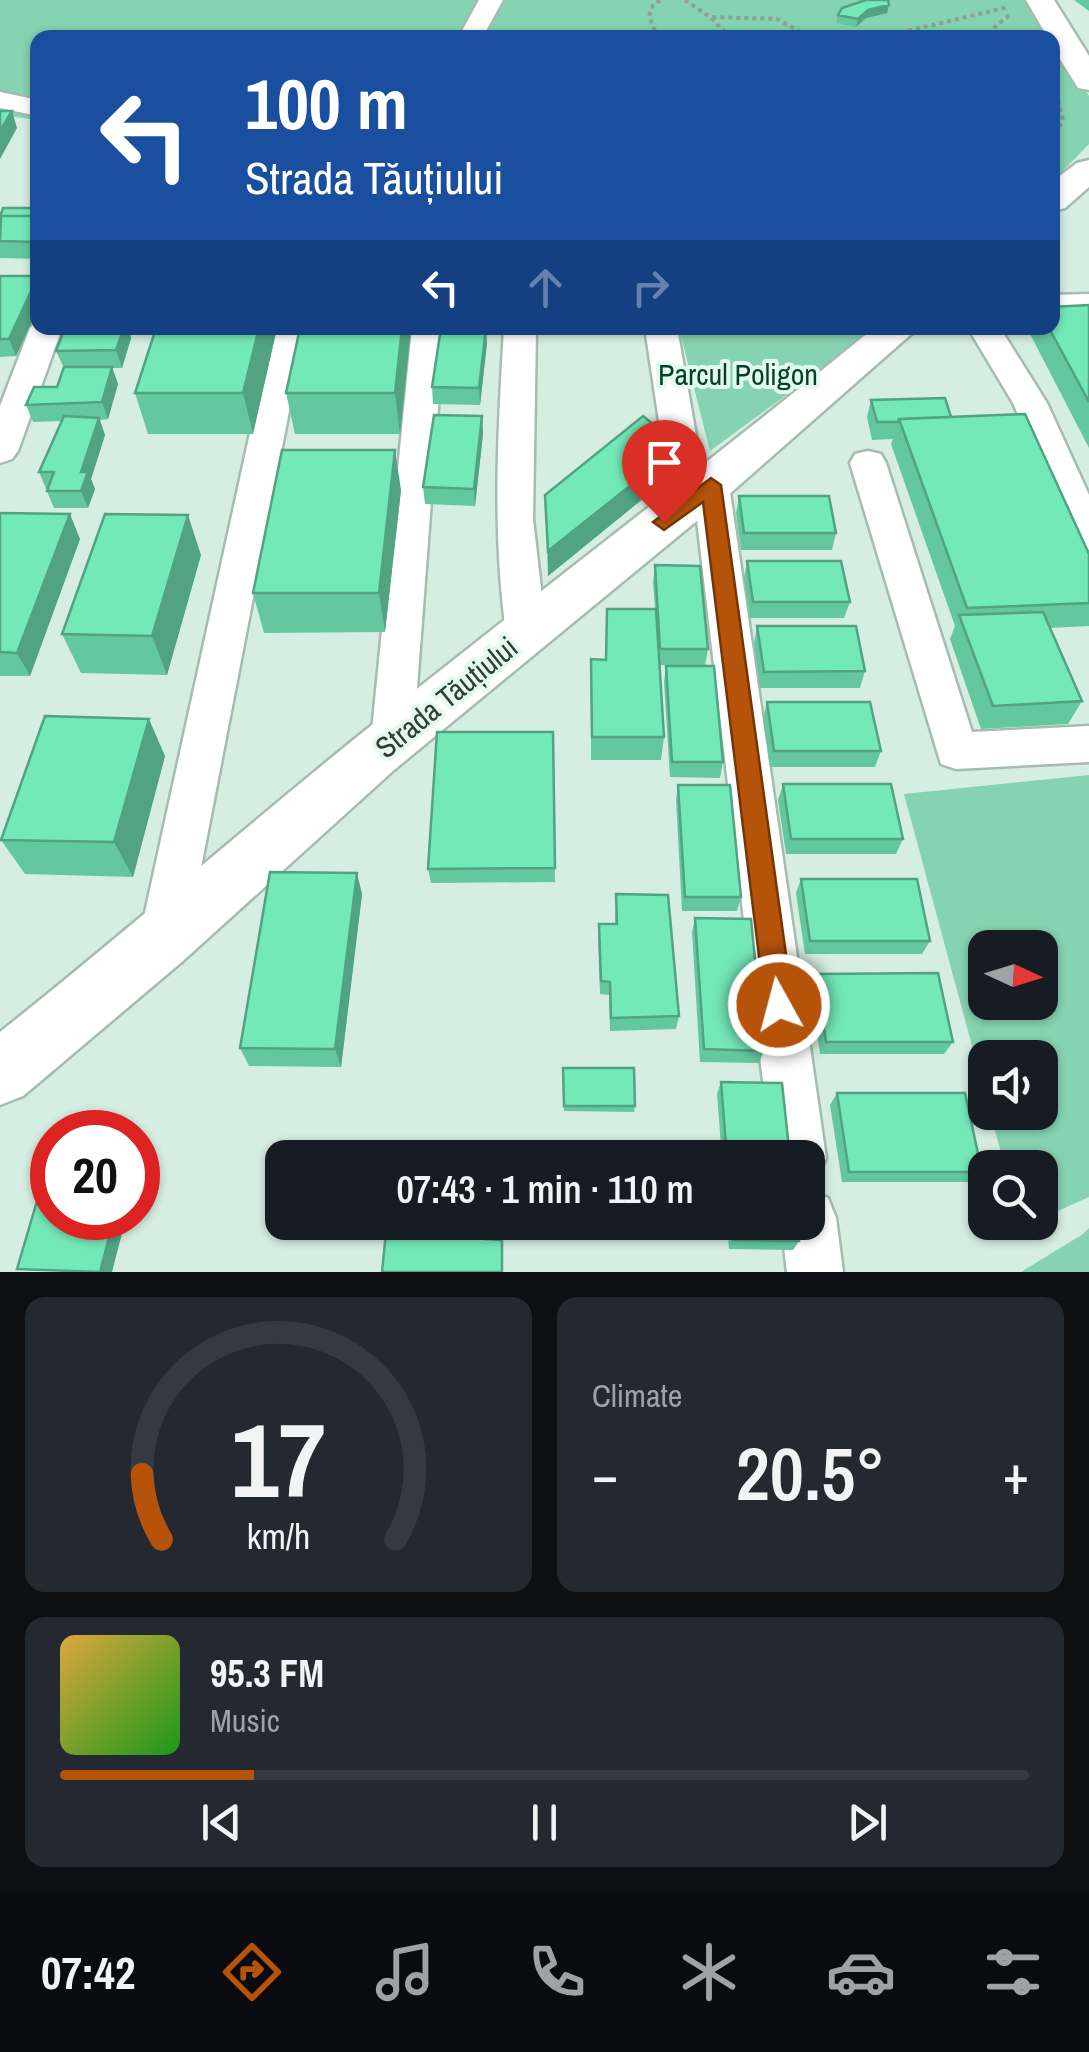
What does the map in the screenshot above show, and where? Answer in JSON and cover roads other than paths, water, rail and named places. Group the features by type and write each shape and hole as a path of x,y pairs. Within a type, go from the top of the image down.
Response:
{"main road":[{"path":"1026,5 1047,30"},
{"path":"1060,45 1089,80"},
{"path":"1060,194 1089,170"},
{"name":"Strada Tăuțiului","path":"0,1074 164,940 392,741 890,335"}],"street":[{"path":"474,30 491,0"},
{"path":"0,100 30,106"},
{"path":"1060,304 1089,303"},
{"path":"0,451 43,335"},
{"path":"164,940 288,335"},
{"path":"392,741 427,335"},
{"path":"520,335 514,516 517,582 526,632"},
{"path":"663,335 700,493 797,1140"},
{"path":"988,335 1030,404 1089,536"},
{"path":"868,463 956,750 1089,744"},
{"path":"811,1240 815,1272"}],"park label":[{"name":"Parcul Poligon","path":"738,374"}]}
